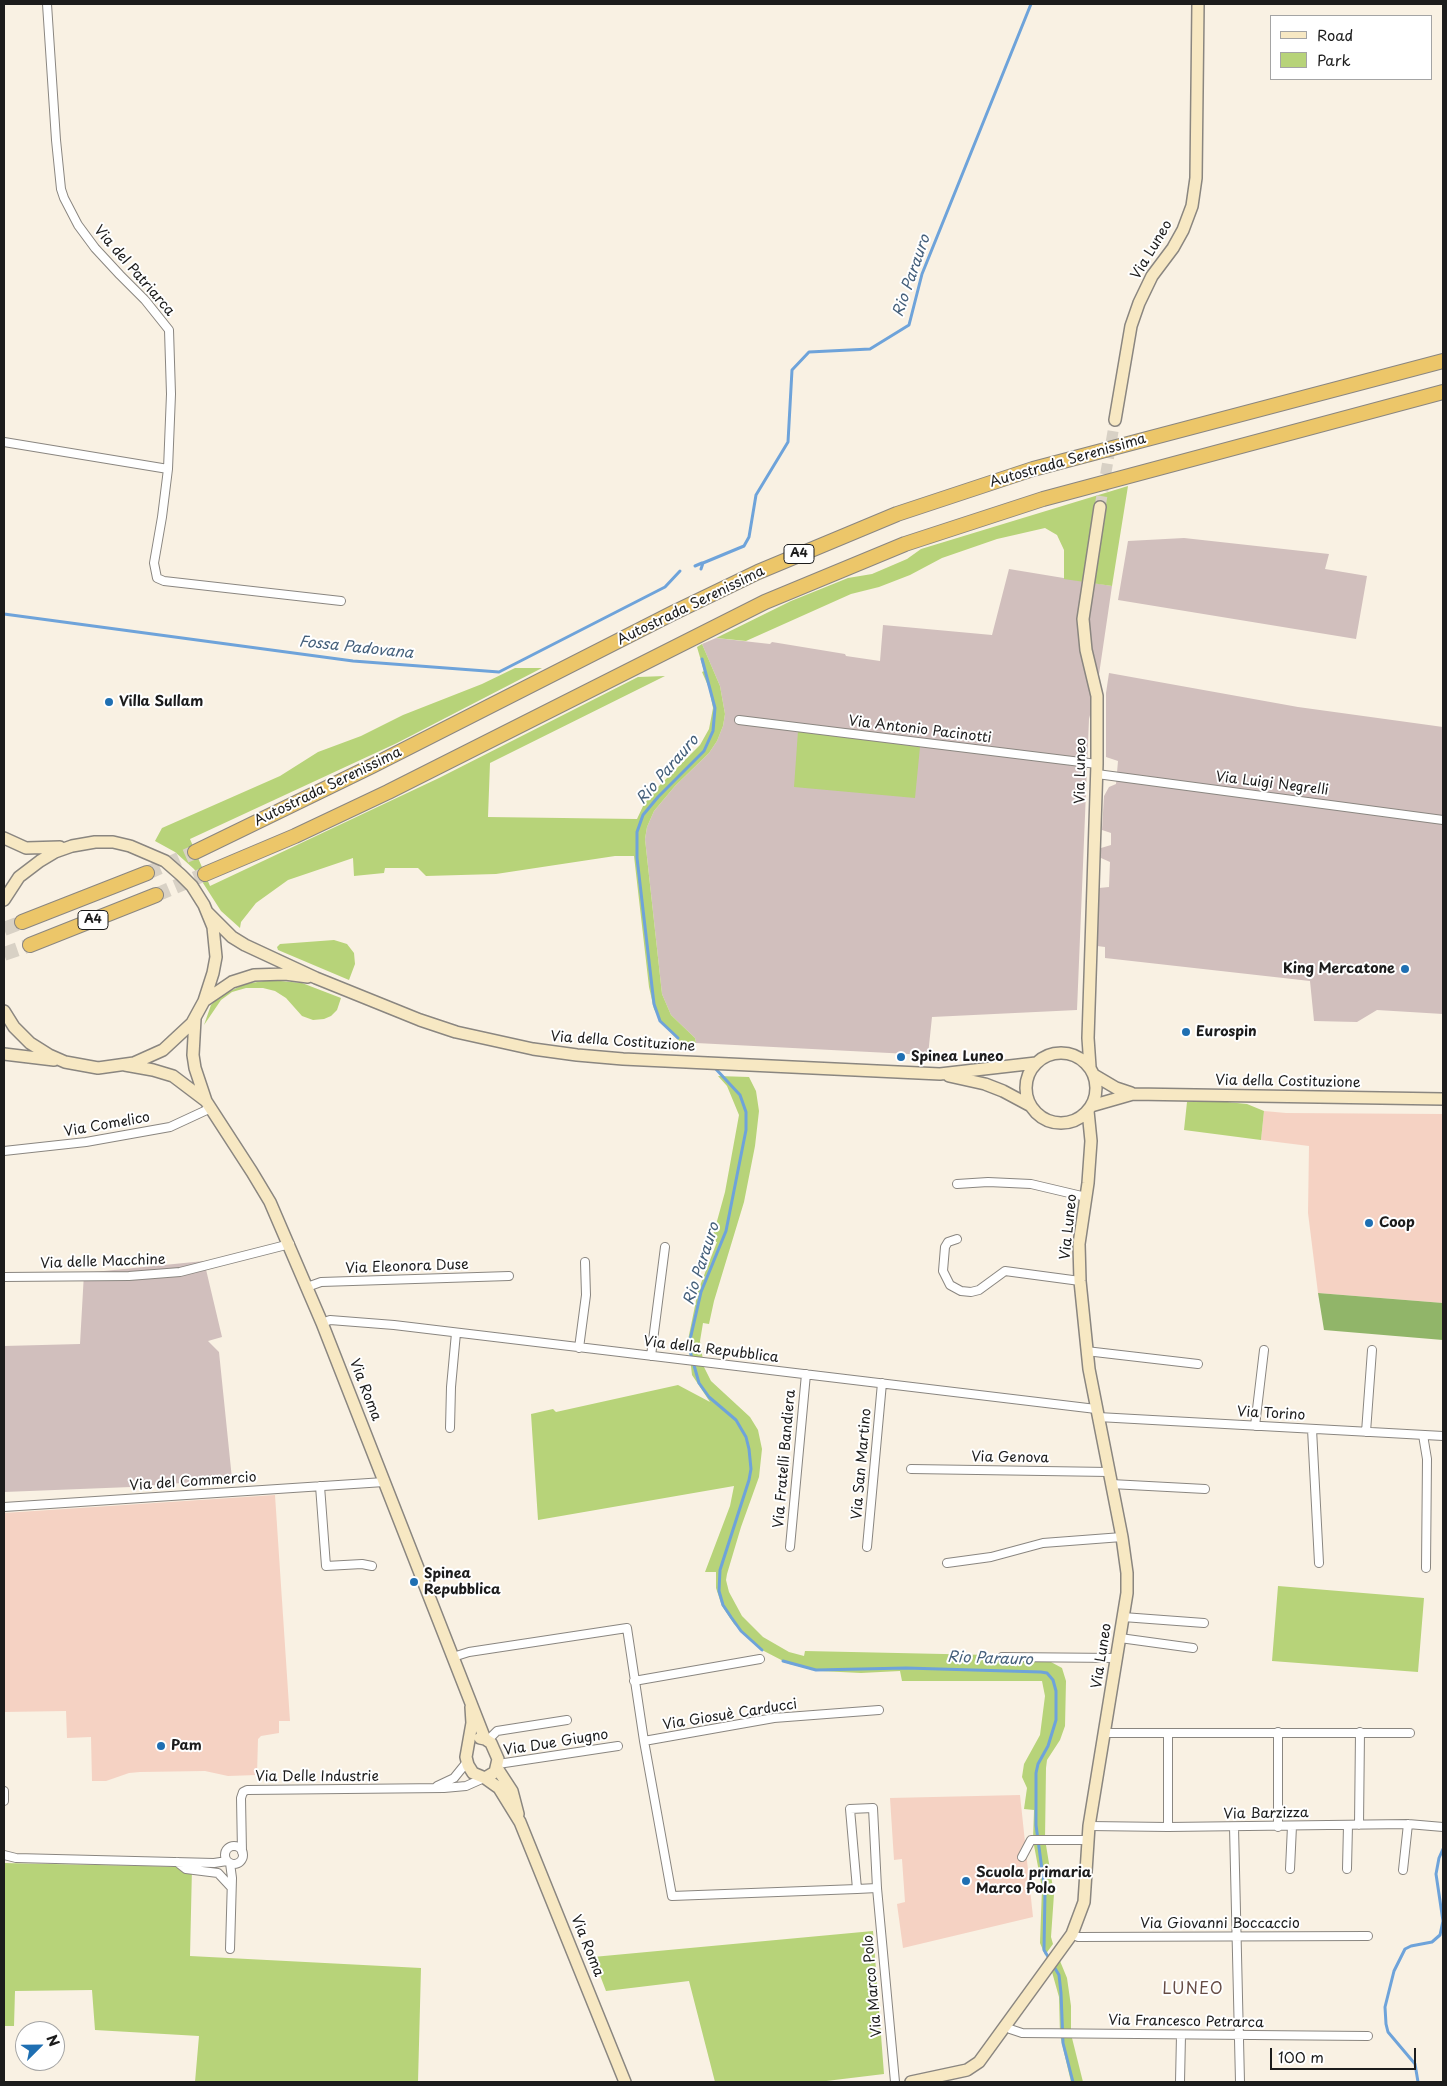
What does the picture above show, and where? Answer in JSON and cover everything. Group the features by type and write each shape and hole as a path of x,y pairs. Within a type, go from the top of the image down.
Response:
{"highway":[{"name":"Autostrada Serenissima","path":"195,852 372,766 673,613 758,572 897,514 1033,469 1443,361"},
{"name":"Autostrada Serenissima","path":"205,874 295,836 379,796 765,602 897,548 1043,499 1443,392"},
{"name":"A4","path":"22,922 147,873"},
{"name":"A4","path":"30,945 156,895"}],"street":[{"name":"Via del Patriarca","path":"47,4 56,140 61,189 64,198 78,226 95,248 120,276 146,300 169,330 172,394 168,469 154,563 157,578 164,581 341,601"},
{"name":"Via Luneo","path":"1115,420 1132,326 1139,303 1152,276 1180,236 1192,206 1196,178 1198,4"},
{"path":"4,442 168,469"},
{"name":"Via Luneo","path":"1092,1071 1088,1038 1097,769 1096,690 1086,650 1083,619 1100,507"},
{"name":"Via Antonio Pacinotti","path":"739,720 1097,769"},
{"name":"Via Luigi Negrelli","path":"1097,769 1443,820"},
{"path":"4,838 19,846 33,849 72,846 91,842 113,842 138,848 158,857 182,875 196,892 207,912 214,934 216,957 204,1001 195,1019 186,1030 163,1050 145,1060 125,1065 91,1068 60,1060 4,1054"},
{"path":"4,900 12,886 26,871 47,856 72,846"},
{"path":"207,912 232,937 245,945 316,978"},
{"path":"204,1001 232,982 254,975 285,974 316,978"},
{"name":"Via della Costituzione","path":"316,978 447,1030 491,1042 577,1056 940,1074 1036,1063"},
{"path":"4,1011 14,1027 26,1039 44,1052 60,1060"},
{"path":"195,1019 193,1055 195,1068 208,1104"},
{"path":"1065,1053 1088,1038"},
{"path":"1065,1053 1079,1057 1092,1071 1096,1093 1090,1109 1080,1118 1070,1122 1059,1123 1038,1115 1031,1106 1026,1084 1029,1073 1036,1063 1045,1056 1065,1053"},
{"path":"125,1065 173,1076 208,1104"},
{"name":"Via della Costituzione","path":"1092,1071 1116,1088 1133,1094 1443,1099"},
{"name":"Via della Costituzione","path":"940,1074 1003,1090 1031,1106"},
{"name":"Via della Costituzione","path":"1090,1109 1133,1094"},
{"name":"Via Comelico","path":"4,1150 86,1142 170,1127 208,1104"},
{"name":"Via Roma","path":"208,1104 252,1172 290,1244 471,1703 487,1739 497,1754 498,1766 512,1791 520,1822 625,2082"},
{"name":"Via Luneo","path":"911,2082 963,2071 976,2066 1072,1934 1079,1921 1084,1902 1089,1826 1127,1593 1127,1573 1122,1537 1086,1351 1080,1281 1079,1244 1086,1197 1091,1141 1090,1109"},
{"name":"Via Luneo","path":"1070,1122 1082,1132 1090,1153"},
{"path":"957,1184 988,1182 1031,1184 1086,1197"},
{"path":"956,1239 945,1246 943,1271 950,1285 961,1292 979,1290 1005,1271 1080,1281"},
{"name":"Via delle Macchine","path":"4,1277 129,1276 180,1272 290,1244"},
{"path":"651,1356 665,1247"},
{"path":"579,1348 586,1295 585,1262"},
{"name":"Via Eleonora Duse","path":"307,1287 321,1282 509,1276"},
{"name":"Via della Repubblica","path":"322,1323 330,1320 384,1324 882,1383 1097,1413"},
{"path":"450,1428 451,1387 456,1333"},
{"path":"1255,1426 1264,1350"},
{"path":"1366,1432 1372,1350"},
{"path":"1086,1351 1198,1364"},
{"name":"Via Fratelli Bandiera","path":"790,1547 806,1374"},
{"name":"Via San Martino","path":"867,1547 882,1383"},
{"name":"Via Torino","path":"1097,1413 1255,1426 1443,1436"},
{"path":"1312,1429 1319,1563"},
{"path":"1423,1435 1427,1459 1426,1568"},
{"name":"Via Genova","path":"911,1469 1109,1472"},
{"name":"Via del Commercio","path":"4,1507 384,1482"},
{"path":"1111,1484 1205,1489"},
{"path":"320,1486 326,1566 362,1564 372,1566"},
{"path":"947,1562 991,1557 1043,1543 1122,1537"},
{"path":"1124,1617 1204,1623"},
{"path":"453,1657 469,1652 627,1628 644,1741 672,1896 877,1888"},
{"path":"1120,1638 1193,1648"},
{"path":"1002,1657 1117,1658"},
{"path":"634,1681 760,1659"},
{"name":"Via Roma","path":"471,1703 472,1724 466,1762 473,1773 485,1778 499,1788 520,1822"},
{"name":"Via Giosuè Carducci","path":"644,1741 774,1718 879,1710"},
{"path":"468,1745 476,1738 487,1739 497,1731 567,1720"},
{"path":"1278,1732 1278,1827"},
{"path":"1359,1826 1360,1732"},
{"path":"1104,1733 1410,1733"},
{"path":"1168,1734 1168,1828"},
{"name":"Via Due Giugno","path":"498,1766 618,1746"},
{"name":"Via Delle Industrie","path":"430,1789 444,1783 458,1773 466,1762"},
{"path":"485,1778 493,1775 498,1766"},
{"path":"458,1773 466,1786"},
{"name":"Via Delle Industrie","path":"230,1860 242,1859 241,1798 242,1794 247,1790 430,1789 466,1786 485,1778"},
{"path":"4,1791 4,1801"},
{"name":"Via Marco Polo","path":"857,1889 850,1810 873,1808 877,1888 895,2082"},
{"path":"1403,1870 1408,1824"},
{"name":"Via Barzizza","path":"1089,1826 1168,1828 1408,1824 1443,1827"},
{"path":"1347,1869 1348,1825"},
{"path":"1290,1870 1292,1826"},
{"path":"1234,1827 1240,2082"},
{"path":"230,1949 231,1846 241,1831"},
{"path":"1022,1857 1031,1840 1088,1840"},
{"path":"231,1846 239,1847 242,1852"},
{"path":"4,1856 16,1858 177,1862 230,1860"},
{"path":"177,1862 186,1869 218,1872 231,1887"},
{"name":"Via Giovanni Boccaccio","path":"1072,1934 1078,1937 1368,1936"},
{"name":"Via Francesco Petrarca","path":"1005,2025 1022,2033 1368,2036"},
{"path":"1180,2082 1181,2035"}],"shaded area":[{"path":"1184,538 1329,554 1325,569 1367,576 1356,639 1118,600 1128,541"},
{"path":"1009,569 1112,586 1097,688 1089,719 1077,1010 932,1017 928,1055 696,1043 695,1038 671,1015 662,994 645,839 647,827 654,811 675,786 709,753 717,741 723,726 725,714 720,686 702,644 716,638 770,644 772,642 880,661 883,625 992,635"},
{"path":"1109,673 1298,707 1443,727 1443,1014 1377,1010 1357,1022 1314,1021 1310,981 1105,958 1105,947 1097,946 1099,888 1109,887 1110,862 1101,858 1101,848 1111,845 1111,833 1102,830 1104,796 1109,787 1116,784 1118,761 1106,757 1106,693"},
{"path":"1264,1111 1286,1113 1443,1114 1443,1303 1318,1293 1308,1213 1309,1146 1261,1140"},
{"path":"204,1261 222,1337 208,1341 219,1352 232,1479 131,1487 4,1492 4,1346 80,1344 84,1273"},
{"path":"275,1495 290,1721 279,1721 279,1733 261,1736 258,1739 257,1775 228,1776 205,1771 140,1772 129,1773 106,1781 92,1781 91,1737 67,1738 66,1711 4,1712 4,1513"},
{"name":"Scuola primaria Marco Polo","path":"1020,1795 1033,1917 903,1948 897,1904 905,1902 902,1859 894,1860 890,1798"}],"green space":[{"path":"1128,486 1112,586 1064,579 1064,550 1057,535 1045,528 997,539 942,558 910,575 879,587 851,594 746,641 716,638 791,601 848,578 872,574 907,559 921,549"},
{"path":"702,644 720,686 725,714 723,726 717,741 709,753 675,786 654,811 647,827 645,839 662,994 671,1015 695,1038 696,1043 681,1042 676,1038 661,1022 654,1009 649,987 634,856 615,856 496,874 426,876 418,868 385,868 384,873 354,876 353,858 288,880 256,903 241,922 240,928 221,911 194,869 175,852 155,841 162,828 280,776 318,752 361,736 403,715 482,684 515,668 542,668 397,743 190,839 210,886 439,778 638,677 665,676 490,763 488,817 637,819 644,804 659,786 700,745 709,729 713,708 709,688 702,672 704,671 697,647"},
{"path":"798,731 920,747 915,798 794,787"},
{"path":"334,940 347,944 354,953 355,964 349,980 278,950 277,947 280,944"},
{"path":"270,980 302,983 341,998 337,1010 331,1016 324,1019 313,1020 302,1016 286,998 275,991 263,988 246,988 232,992 221,1000 204,1025 211,1005 220,996 245,984"},
{"path":"718,1076 749,1077 756,1091 759,1111 755,1146 744,1202 714,1301 709,1324 703,1323 700,1341 704,1367 711,1381 750,1417 758,1430 762,1449 759,1477 727,1574 726,1580 729,1592 742,1616 763,1637 789,1652 804,1656 805,1651 990,1655 991,1659 1051,1662 1062,1668 1066,1681 1065,1726 1060,1740 1047,1760 1046,1768 1045,1839 1054,1894 1051,1937 1053,1944 1045,1955 1040,1943 1042,1888 1033,1840 1034,1810 1024,1809 1027,1788 1022,1777 1024,1764 1040,1735 1045,1696 1042,1681 902,1681 900,1671 861,1673 820,1671 789,1664 762,1650 734,1624 722,1606 716,1588 716,1572 705,1572 730,1506 734,1486 538,1520 531,1414 553,1409 556,1412 678,1385 710,1402 692,1375 688,1340 698,1291 717,1242 708,1242 714,1232 725,1192 739,1115 727,1086"},
{"path":"1217,1101 1247,1104 1264,1111 1261,1140 1184,1130 1187,1102"},
{"path":"1318,1293 1443,1303 1443,1340 1324,1330"},
{"path":"1278,1586 1424,1598 1418,1672 1272,1661"},
{"path":"4,1863 192,1867 190,1956 421,1968 418,2082 195,2082 199,2036 95,2030 92,1990 15,1991 14,2026 4,2026"},
{"path":"873,1931 884,2074 818,2082 715,2082 689,1981 606,1991 593,1957"},
{"path":"1060,1961 1067,1978 1071,2006 1071,2034 1083,2082 1071,2082 1060,2035 1059,1997 1052,1972"}],"waterway":[{"name":"Rio Parauro","path":"701,569 703,563 744,546 749,537 756,495 788,442 792,370 809,352 870,349 909,325 922,274 1031,4"},
{"name":"Fossa Padovana","path":"695,566 702,563"},
{"name":"Fossa Padovana","path":"4,614 353,661 499,672 665,587 680,571"},
{"name":"Rio Parauro","path":"678,1038 660,1021 654,1004 637,858 637,832 643,815 658,797 704,751 713,731 715,708 702,659"},
{"name":"Rio Parauro","path":"714,1067 740,1095 746,1112 746,1130 726,1231 701,1292 690,1340 690,1351 699,1383 709,1397 736,1420 746,1437 749,1449 751,1469 749,1480 720,1570 719,1591 723,1605 741,1631 762,1650"},
{"name":"Rio Parauro","path":"783,1661 816,1670 906,1668 1041,1672 1047,1673 1053,1680 1056,1691 1056,1720 1048,1746 1038,1764 1036,1773 1036,1825 1045,1892 1044,1950 1059,1975 1063,2043 1073,2082"},
{"path":"1418,2082 1415,2064 1388,2032 1385,2007 1394,1971 1405,1949 1432,1942 1440,1935 1443,1921 1436,1874 1443,1849"}],"tunnel":[{"path":"1100,507 1115,420"},
{"path":"147,873 195,852"},
{"path":"156,895 205,874"},
{"path":"4,929 22,922"},
{"path":"4,954 30,945"}],"place":[{"name":"Villa Sullam","path":"109,702"},
{"name":"King Mercatone","path":"1405,969"},
{"name":"Eurospin","path":"1186,1032"},
{"name":"Spinea Luneo","path":"901,1057"},
{"name":"Coop","path":"1369,1223"},
{"name":"Spinea Repubblica","path":"414,1582"},
{"name":"Pam","path":"161,1746"},
{"name":"Scuola primaria Marco Polo","path":"966,1881"}],"district":[{"name":"LUNEO","path":"1193,1990"}]}
